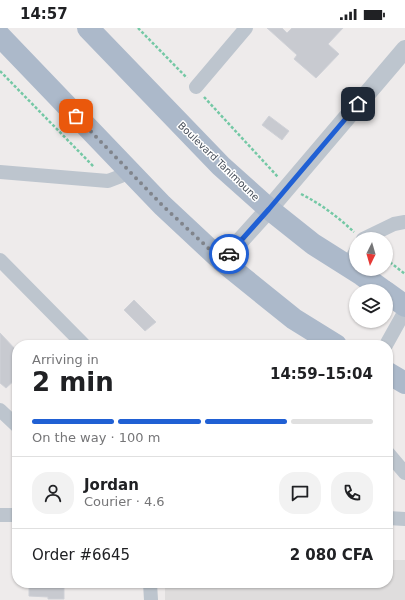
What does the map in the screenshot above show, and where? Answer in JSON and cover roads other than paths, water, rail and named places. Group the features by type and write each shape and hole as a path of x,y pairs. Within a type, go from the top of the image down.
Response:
{"main road":[{"name":"Boulevard Tanimoune","path":"88,28 221,166 269,209 313,244 349,258"},
{"path":"0,36 162,205 222,261 294,318 328,340"},
{"name":"Boulevard Tanimoune","path":"363,276 374,284"},
{"name":"Boulevard Tanimoune","path":"393,298 405,306"},
{"path":"393,377 405,383"}],"street":[{"path":"196,87 246,28"},
{"path":"222,261 269,209 405,49"},
{"path":"0,172 108,181 121,176 129,170"},
{"path":"371,232 394,224 405,222"},
{"path":"0,260 79,340"},
{"path":"389,340 405,311"},
{"path":"0,410 12,421"},
{"path":"393,459 405,473"},
{"path":"0,515 12,515"},
{"path":"393,518 405,519"},
{"path":"150,588 151,600"}]}
